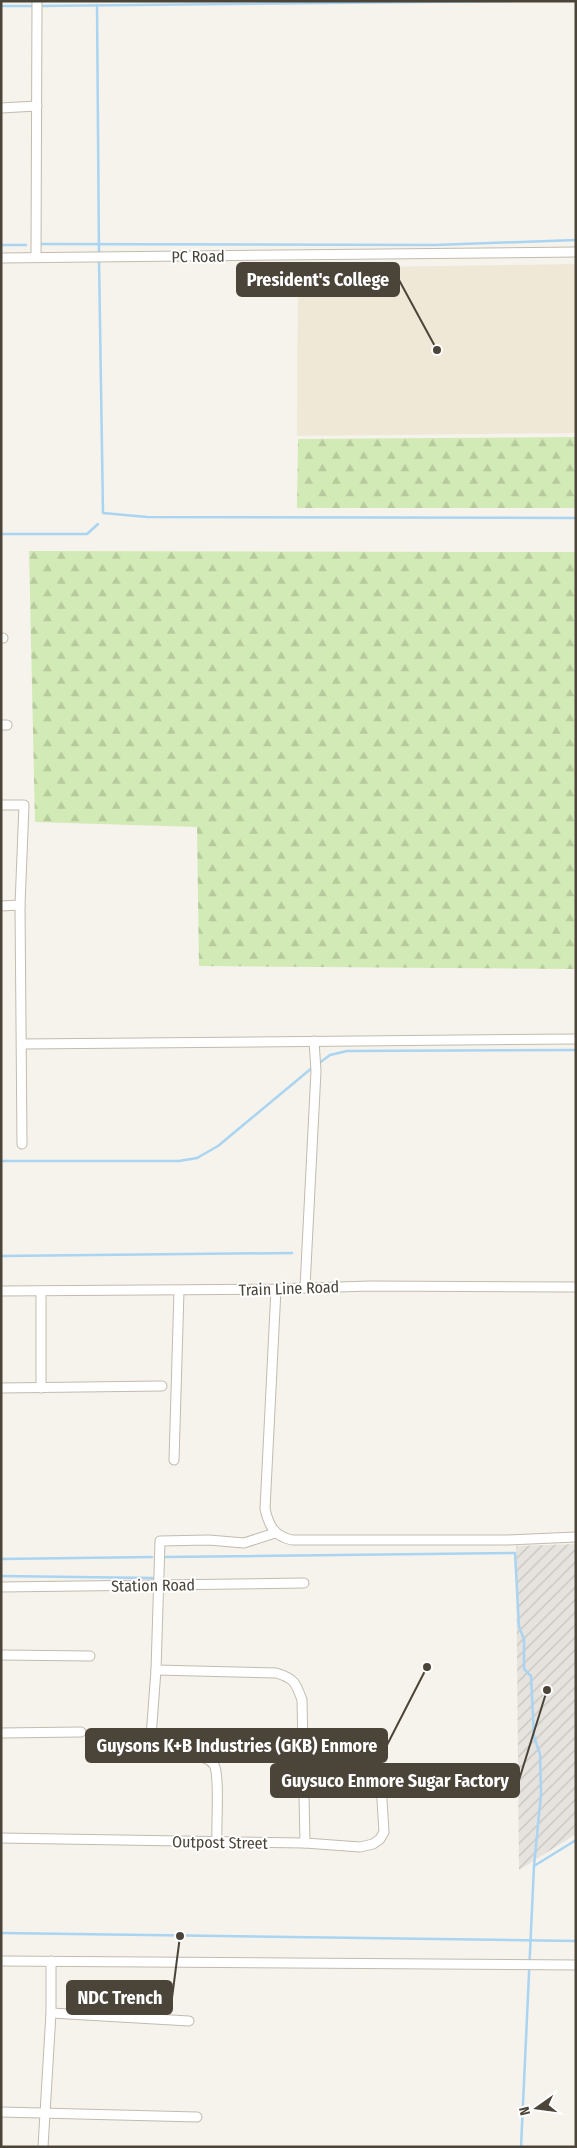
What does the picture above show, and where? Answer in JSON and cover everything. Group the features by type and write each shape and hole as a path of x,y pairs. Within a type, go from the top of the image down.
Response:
{"street":[{"path":"36,257 37,1"},
{"path":"1,108 37,106"},
{"name":"PC Road","path":"1,258 576,252"},
{"path":"1,805 24,805 20,906 22,1144"},
{"path":"1,906 20,906"},
{"path":"22,1044 576,1039"},
{"path":"305,1287 316,1071 314,1041"},
{"name":"Train Line Road","path":"1,1291 179,1291 305,1287 576,1287"},
{"path":"276,1289 265,1509 269,1524 275,1534 292,1540 507,1540 576,1537"},
{"path":"41,1291 41,1388"},
{"path":"174,1460 179,1291"},
{"path":"1,1388 162,1386"},
{"path":"217,1842 217,1782 214,1764 204,1758 164,1754 153,1747 151,1737 156,1670 160,1541 209,1540 244,1542 275,1534"},
{"name":"Station Road","path":"1,1587 304,1583"},
{"path":"1,1655 90,1656"},
{"path":"156,1670 276,1673 290,1677 297,1686 302,1700 305,1843"},
{"path":"1,1733 81,1732"},
{"name":"Outpost Street","path":"1,1838 305,1843 360,1847 373,1844 380,1839 384,1832 381,1784"},
{"path":"1,1961 576,1965"},
{"path":"43,2147 51,2013 51,1961"},
{"path":"51,2013 189,2021"},
{"path":"1,2112 197,2117"}],"shaded area":[{"path":"576,264 576,433 297,436 298,268"},
{"path":"576,1544 576,1834 519,1870 516,1546"}],"green space":[{"path":"576,437 576,508 297,508 298,439"},
{"path":"29,551 576,552 576,969 199,966 197,827 35,822"}],"waterway":[{"path":"40,6 512,1"},
{"path":"97,5 99,255"},
{"path":"1,6 35,6"},
{"path":"41,244 435,245 576,240"},
{"path":"1,245 26,245"},
{"path":"99,260 103,513 147,517 576,518"},
{"path":"1,534 87,534 98,524"},
{"path":"318,1064 330,1055 347,1051 576,1050"},
{"path":"1,1161 179,1161 197,1158 218,1146 313,1067"},
{"path":"1,1256 292,1253"},
{"path":"166,1557 515,1553 519,1627 524,1639 524,1669 531,1676 534,1737 540,1754 541,1794 534,1866"},
{"path":"1,1559 152,1557"},
{"path":"1,1576 153,1578"},
{"path":"521,2147 534,1866 576,1840"},
{"path":"1,1933 576,1941"}],"place":[{"name":"President's College","path":"437,350"},
{"name":"Guysons K+B Industries (GKB) Enmore","path":"427,1667"},
{"name":"Guysuco Enmore Sugar Factory","path":"547,1690"},
{"name":"NDC Trench","path":"180,1936"}]}
